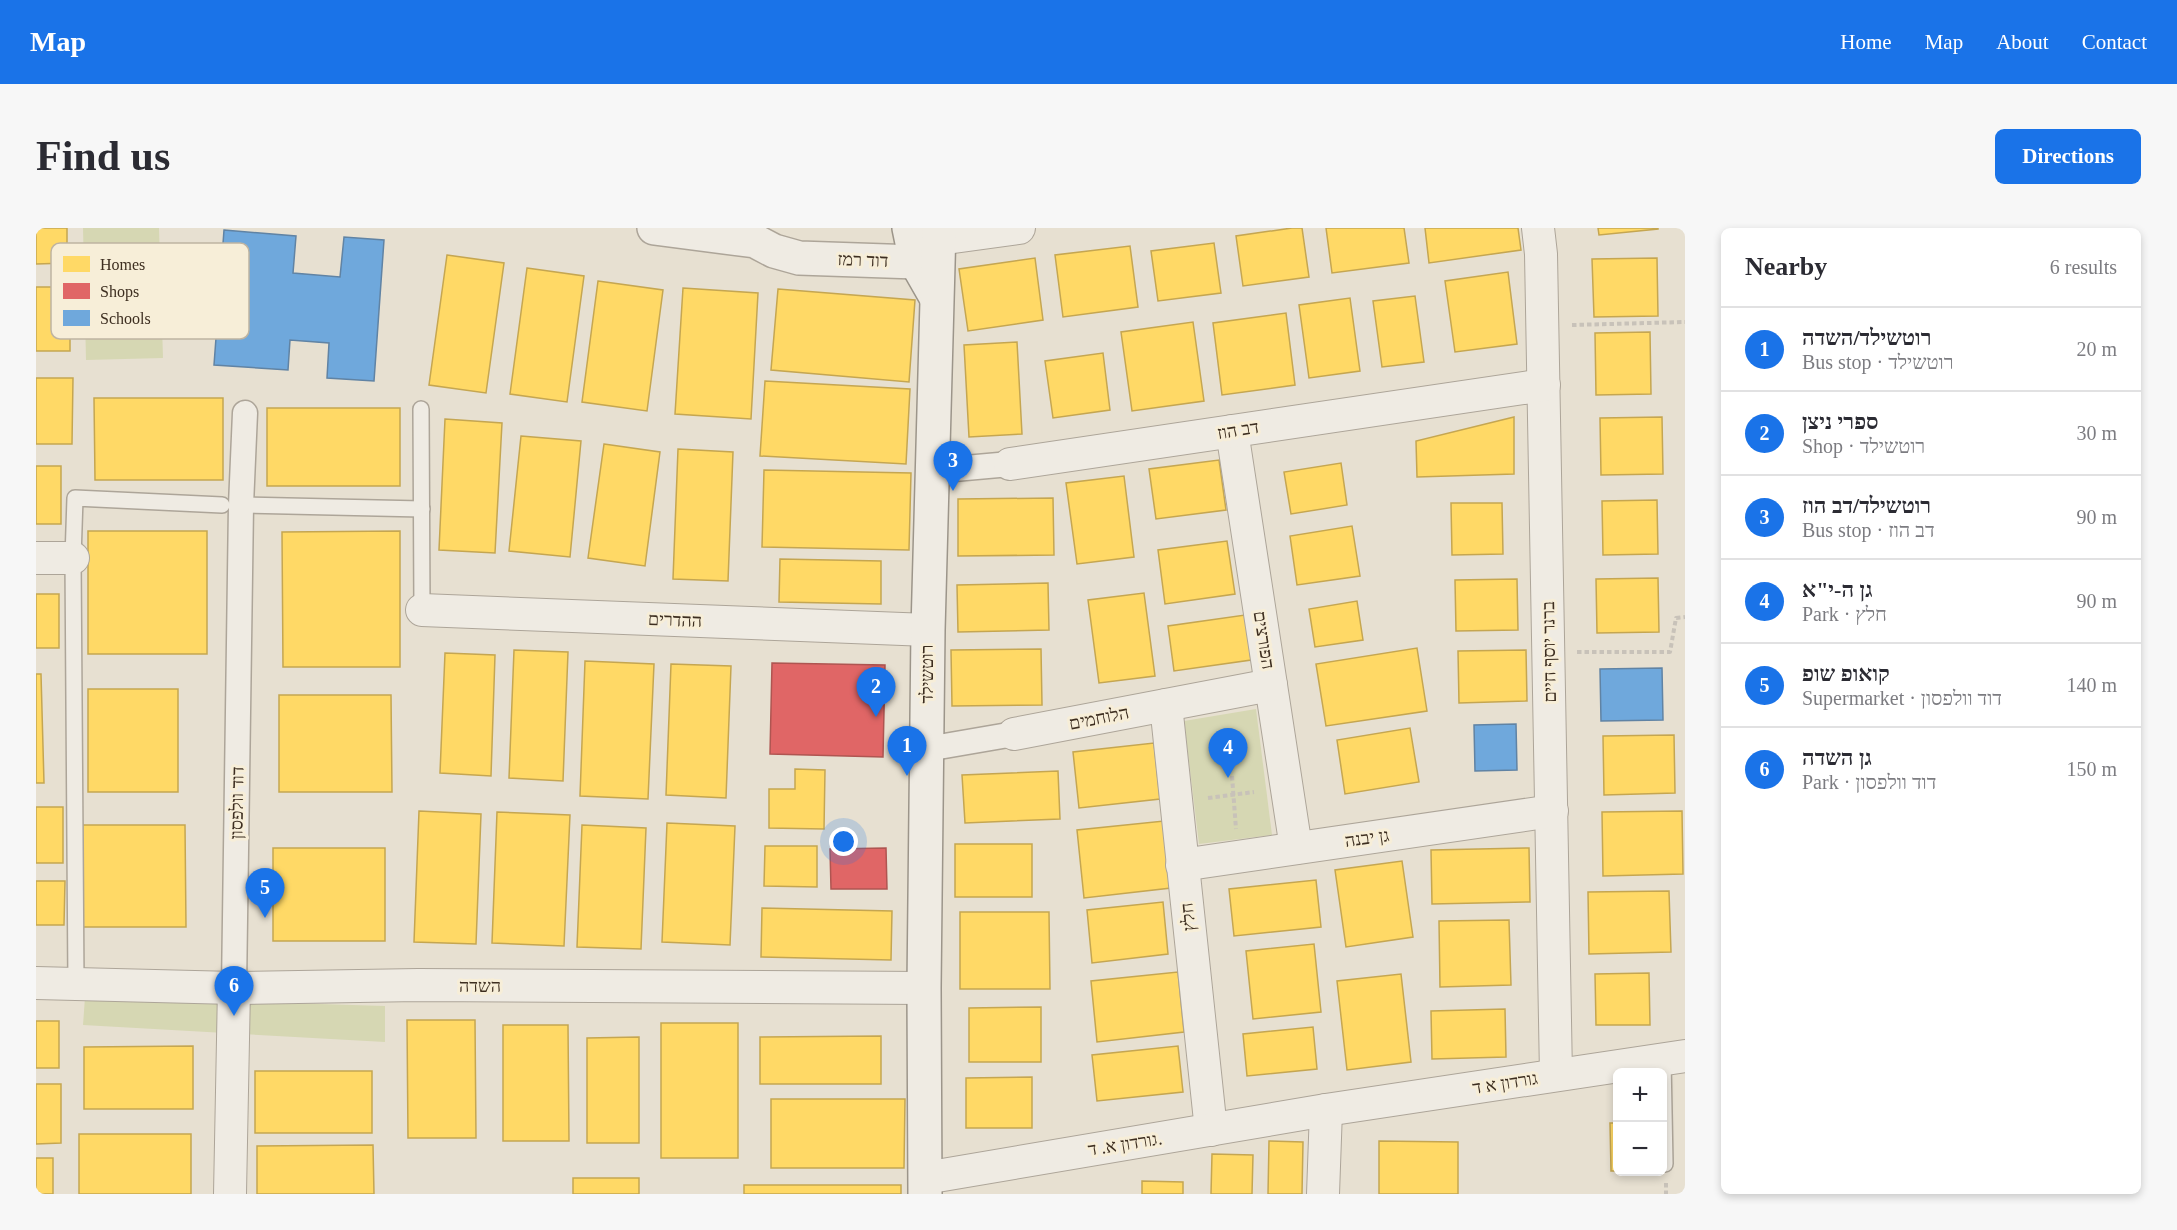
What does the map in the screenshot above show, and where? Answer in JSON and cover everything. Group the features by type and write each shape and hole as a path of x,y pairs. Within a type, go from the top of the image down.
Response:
{"main road":[{"name":"דוד רמז","path":"654,228 691,231 755,242 774,251 799,258 916,262"},
{"path":"755,242 785,228"},
{"path":"926,231 916,262 936,297"},
{"name":"רוטשילד","path":"925,1186 924,988 928,630 936,297 926,231"}],"street":[{"path":"926,231 1019,228"},
{"name":"ברנר יוסף חיים","path":"1539,228 1544,385 1556,1075"},
{"name":"דב הוז","path":"932,471 1010,464 1544,385"},
{"name":"דוד וולפסון","path":"230,1194 234,988 231,505 245,413"},
{"name":"הפורצים","path":"1232,431 1296,848"},
{"path":"36,558 73,558"},
{"name":"ההדרים","path":"422,610 928,630"},
{"name":"הלוחמים","path":"927,749 1271,685"},
{"name":"חלץ","path":"1166,705 1211,1130"},
{"name":"גן יבנה","path":"1182,865 1552,811"},
{"name":"השדה","path":"36,982 234,988 418,985 924,988"},
{"name":"גורדון א ד","path":"1326,1110 1674,1058"},
{"path":"1323,1194 1326,1110"},
{"name":"גורדון א. ד.","path":"925,1186 1326,1110"}],"lane":[{"path":"421,409 422,610"},
{"path":"76,985 73,558 75,498 231,505 422,509"},
{"path":"1667,1140 1674,1058"}],"path":[{"path":"1542,326 1685,322"},
{"path":"1549,651 1670,652 1676,618 1685,616"},
{"path":"1232,776 1238,857"},
{"path":"1208,798 1254,792"}],"green space":[{"path":"83,228 159,228 159,243 83,243"},
{"path":"86,339 162,339 163,358 86,360"},
{"path":"1256,709 1272,835 1199,844 1184,721"},
{"path":"85,997 385,1006 385,1042 83,1025"}],"building: Homes":[{"path":"36,228 67,228 67,243 51,243 51,264 36,264"},
{"path":"1302,228 1309,277 1243,286 1236,236"},
{"path":"1326,228 1404,228 1409,263 1332,273"},
{"path":"1425,228 1518,228 1521,250 1429,263"},
{"path":"1598,228 1658,228 1658,229 1599,235"},
{"path":"1214,243 1221,293 1158,301 1151,251"},
{"path":"1130,246 1138,307 1063,317 1055,255"},
{"path":"447,255 504,263 486,393 429,385"},
{"path":"1035,258 1043,320 968,331 959,269"},
{"path":"1657,258 1658,316 1594,317 1592,259"},
{"path":"527,268 584,276 567,402 510,394"},
{"path":"1508,272 1517,344 1455,352 1445,281"},
{"path":"598,281 663,290 647,411 582,402"},
{"path":"36,287 51,287 51,339 70,339 70,351 36,351"},
{"path":"683,288 758,293 751,419 675,414"},
{"path":"778,289 915,300 909,382 771,370"},
{"path":"1415,296 1424,362 1382,367 1373,301"},
{"path":"1350,298 1360,371 1309,378 1299,305"},
{"path":"1286,313 1295,385 1222,395 1213,323"},
{"path":"1193,322 1204,401 1132,411 1121,332"},
{"path":"1650,332 1651,394 1596,395 1595,333"},
{"path":"1017,342 1022,434 969,437 964,345"},
{"path":"1103,353 1110,410 1053,418 1045,361"},
{"path":"36,378 73,378 72,444 36,444"},
{"path":"765,381 910,389 906,464 760,456"},
{"path":"94,398 223,398 223,480 95,480"},
{"path":"267,408 400,408 400,486 267,486"},
{"path":"1514,417 1514,474 1417,477 1416,441"},
{"path":"1662,417 1663,474 1601,475 1600,418"},
{"path":"445,419 502,423 495,553 439,550"},
{"path":"521,436 581,441 570,557 509,551"},
{"path":"604,444 660,452 645,566 588,558"},
{"path":"678,449 733,452 728,581 673,579"},
{"path":"1219,460 1226,510 1156,519 1149,469"},
{"path":"1341,463 1347,505 1291,514 1284,472"},
{"path":"36,466 61,466 61,524 36,524"},
{"path":"764,470 911,473 909,550 762,547"},
{"path":"1124,476 1134,557 1077,564 1066,483"},
{"path":"1053,498 1054,555 958,556 958,499"},
{"path":"1657,500 1658,554 1603,555 1602,501"},
{"path":"1451,503 1502,503 1503,554 1452,555"},
{"path":"1352,526 1360,576 1297,585 1290,536"},
{"path":"88,531 207,531 207,654 88,654"},
{"path":"400,531 400,667 283,667 282,532"},
{"path":"1227,541 1235,594 1165,604 1158,550"},
{"path":"780,559 881,561 881,604 779,602"},
{"path":"1658,578 1659,632 1597,633 1596,579"},
{"path":"1517,579 1518,630 1456,631 1455,580"},
{"path":"1048,583 1049,630 958,632 957,585"},
{"path":"1144,593 1155,676 1099,683 1088,600"},
{"path":"36,594 59,594 59,648 36,648"},
{"path":"1357,601 1363,640 1315,647 1309,609"},
{"path":"1245,615 1251,660 1174,671 1168,626"},
{"path":"1417,648 1427,711 1326,726 1316,664"},
{"path":"1041,649 1042,705 952,706 951,650"},
{"path":"514,650 568,652 563,781 509,778"},
{"path":"1526,650 1527,701 1459,703 1458,651"},
{"path":"445,653 495,655 491,776 440,773"},
{"path":"585,661 654,664 648,799 580,796"},
{"path":"671,664 731,666 726,798 666,795"},
{"path":"36,674 41,674 44,783 36,783"},
{"path":"88,689 178,689 178,792 88,792"},
{"path":"279,695 391,695 392,792 279,792"},
{"path":"1410,728 1419,782 1345,794 1337,740"},
{"path":"1674,735 1675,793 1604,795 1603,736"},
{"path":"1154,743 1160,799 1079,808 1073,752"},
{"path":"795,769 825,770 824,829 769,828 769,789 795,789"},
{"path":"1058,771 1060,819 965,823 962,775"},
{"path":"36,807 63,807 63,863 36,863"},
{"path":"419,811 481,814 476,944 414,942"},
{"path":"1682,811 1683,874 1603,876 1602,812"},
{"path":"497,812 570,815 564,946 492,943"},
{"path":"1164,821 1171,888 1084,898 1077,830"},
{"path":"667,823 735,826 730,945 662,942"},
{"path":"82,825 185,825 186,927 82,927"},
{"path":"582,825 646,828 641,949 577,947"},
{"path":"955,844 1032,844 1032,897 955,897"},
{"path":"765,846 817,846 817,887 764,886"},
{"path":"273,848 385,848 385,941 273,941"},
{"path":"1529,848 1530,902 1432,904 1431,850"},
{"path":"1402,861 1413,937 1346,947 1335,870"},
{"path":"1316,880 1321,927 1234,936 1229,889"},
{"path":"36,881 65,881 64,925 36,925"},
{"path":"1669,891 1671,952 1589,954 1588,892"},
{"path":"1163,902 1168,954 1092,963 1087,910"},
{"path":"762,908 892,911 891,960 761,957"},
{"path":"960,912 1049,912 1050,989 960,989"},
{"path":"1509,920 1511,985 1440,987 1439,921"},
{"path":"1314,944 1321,1012 1253,1019 1246,951"},
{"path":"1178,972 1184,1032 1097,1042 1091,981"},
{"path":"1649,973 1650,1025 1596,1025 1595,974"},
{"path":"1401,974 1411,1062 1347,1070 1337,981"},
{"path":"1041,1007 1041,1062 969,1062 969,1008"},
{"path":"1505,1009 1506,1057 1432,1059 1431,1011"},
{"path":"407,1020 475,1020 476,1138 408,1138"},
{"path":"36,1021 59,1021 59,1068 36,1068"},
{"path":"661,1023 738,1023 738,1158 661,1158"},
{"path":"503,1025 568,1025 569,1141 503,1141"},
{"path":"1313,1027 1317,1069 1247,1076 1243,1034"},
{"path":"881,1036 881,1084 760,1084 760,1037"},
{"path":"639,1037 639,1143 587,1143 587,1038"},
{"path":"193,1046 193,1109 84,1109 84,1047"},
{"path":"1178,1046 1183,1092 1097,1101 1092,1055"},
{"path":"255,1071 372,1071 372,1133 255,1133"},
{"path":"1032,1077 1032,1128 966,1128 966,1078"},
{"path":"36,1084 61,1084 61,1143 36,1144"},
{"path":"771,1099 905,1099 904,1168 771,1168"},
{"path":"1610,1123 1613,1123 1613,1171 1611,1171"},
{"path":"79,1134 191,1134 191,1194 79,1194"},
{"path":"1269,1141 1303,1142 1302,1194 1268,1194"},
{"path":"1379,1141 1458,1142 1458,1194 1379,1194"},
{"path":"373,1145 374,1194 257,1194 257,1146"},
{"path":"1212,1154 1253,1155 1252,1194 1211,1194"},
{"path":"36,1158 53,1158 53,1194 36,1194"},
{"path":"573,1178 639,1178 639,1194 573,1194"},
{"path":"1142,1181 1183,1182 1183,1194 1142,1194"},
{"path":"744,1185 901,1185 901,1194 744,1194"}],"building: Shops":[{"path":"772,663 885,665 883,757 770,754"},
{"path":"886,848 887,889 831,889 830,849"}],"building: Schools":[{"path":"224,230 296,236 293,273 340,277 344,237 384,240 374,381 327,378 329,343 290,340 288,370 214,365 216,339 249,339 249,243 223,243"},
{"path":"1662,668 1663,720 1601,721 1600,669"},
{"path":"1516,724 1517,770 1475,771 1474,725"}],"place":[{"name":"רוטשילד/דב הוז","path":"953,491"},
{"name":"ספרי ניצן","path":"876,717"},
{"name":"רוטשילד/השדה","path":"907,776"},
{"name":"גן ה-י\"א","path":"1228,778"},
{"name":"קואופ שופ","path":"265,918"},
{"name":"גן השדה","path":"234,1016"}]}
